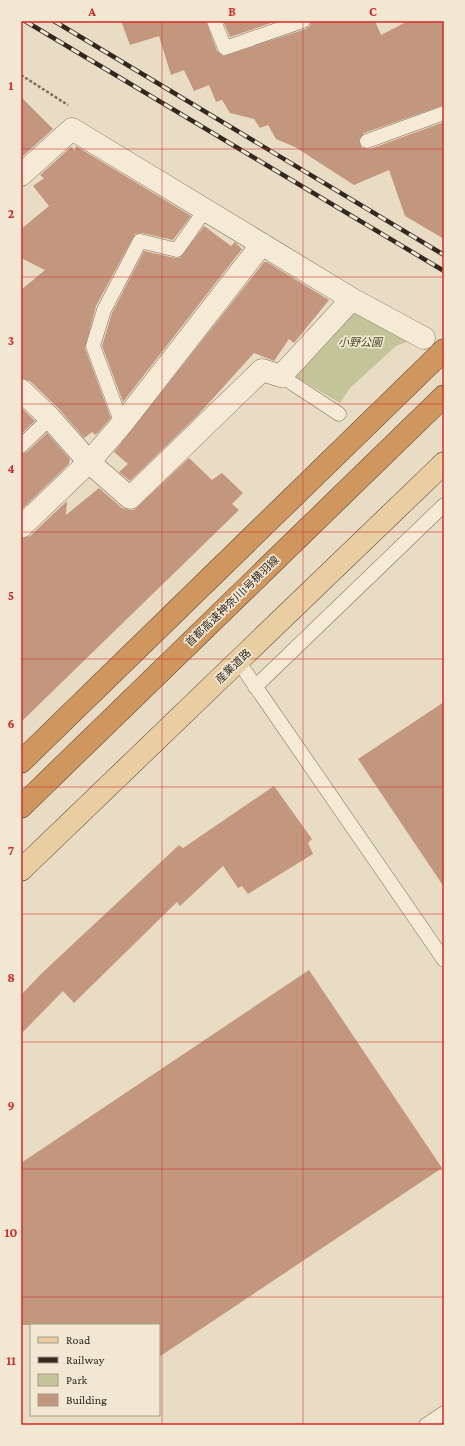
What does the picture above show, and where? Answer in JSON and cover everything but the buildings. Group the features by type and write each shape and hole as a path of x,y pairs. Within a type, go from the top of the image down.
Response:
{"highway":[{"path":"21,762 444,350"},
{"name":"首都高速神奈川1号横羽線","path":"21,807 444,396"}],"main road":[{"name":"産業道路","path":"21,870 444,463"}],"street":[{"path":"23,171 72,129 352,299 424,338"},
{"path":"21,527 89,462 122,424 262,244"},
{"path":"21,390 50,418 89,462 130,498 262,370 281,376 352,299"}],"lane":[{"path":"214,21 225,48 302,21"},
{"path":"367,141 444,113"},
{"path":"122,424 93,346 104,310 140,241 177,250 205,210"},
{"path":"281,376 339,414"},
{"path":"21,446 50,418"},
{"path":"255,687 444,505"},
{"path":"238,661 444,960"},
{"path":"426,1425 444,1413"}],"green space":[{"name":"小野公園","path":"354,306 414,339 396,346 350,388 340,403 291,374"}],"railway":[{"path":"25,21 444,271"},
{"path":"54,21 444,255"}]}
